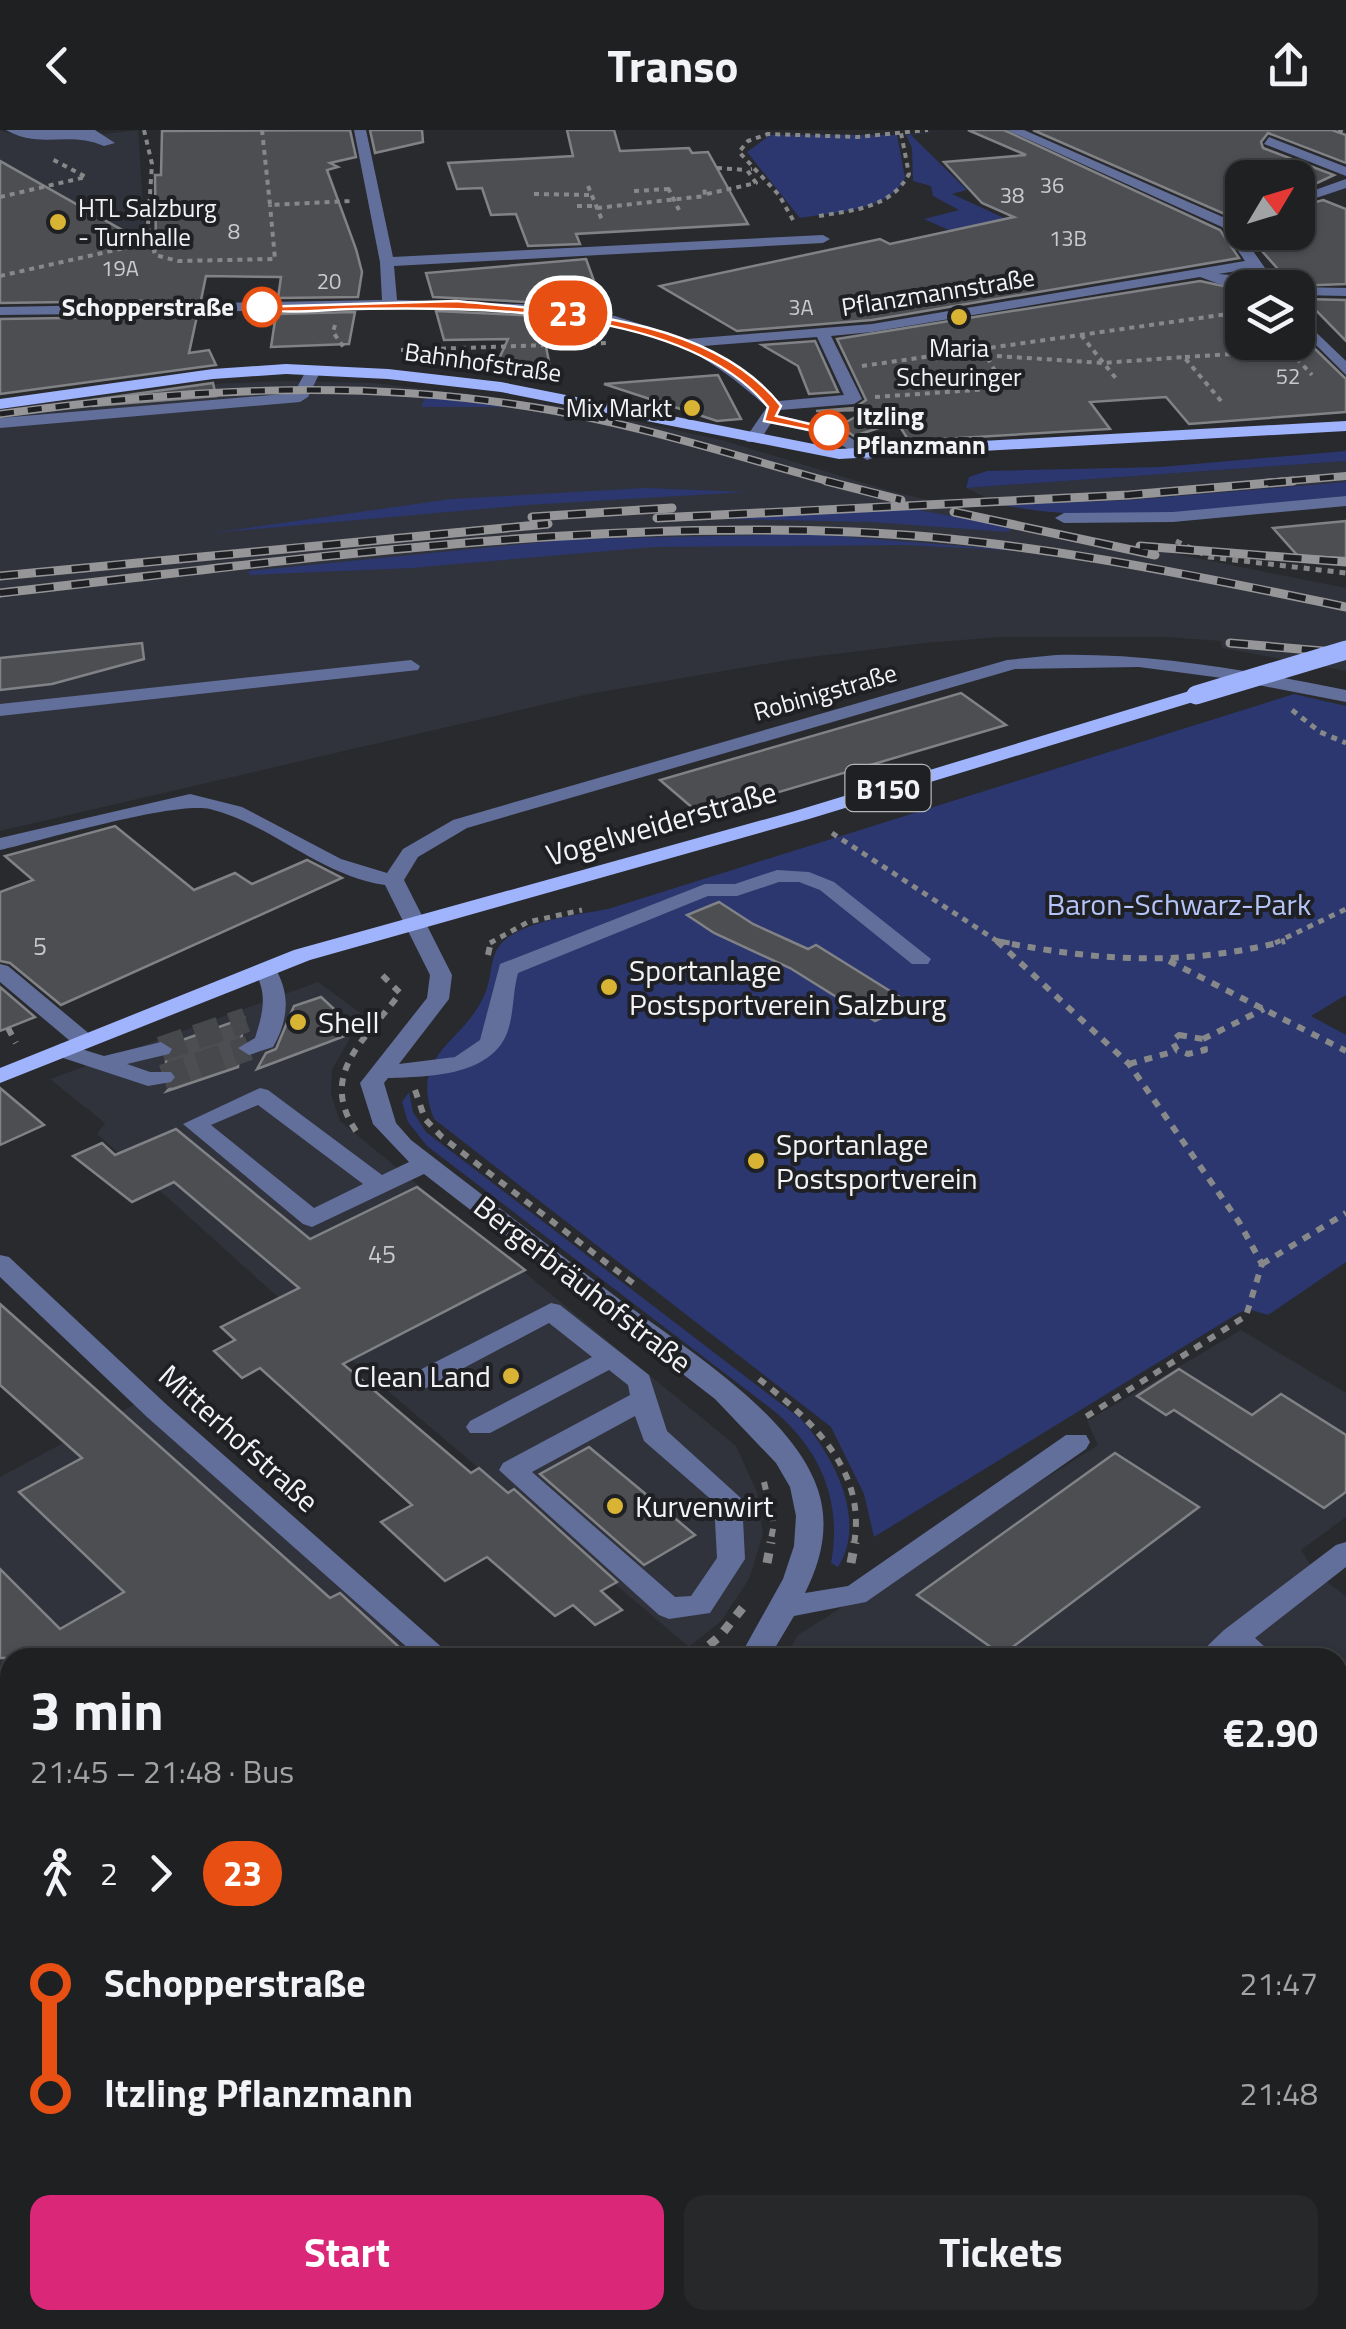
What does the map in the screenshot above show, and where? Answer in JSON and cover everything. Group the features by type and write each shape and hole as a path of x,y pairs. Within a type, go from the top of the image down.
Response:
{"main road":[{"name":"Bahnhofstraße","path":"0,404 213,374 313,370 501,387 753,439 867,455 1346,426"},
{"name":"Bahnhofstraße","path":"896,454 944,458 1346,434"},
{"path":"1288,438 1346,442"},
{"name":"Vogelweiderstraße","path":"0,1076 264,970 802,815 1346,650"}],"street":[{"path":"12,130 37,136 87,130 109,143"},
{"path":"360,130 387,262 390,305"},
{"path":"1013,130 1225,223"},
{"path":"37,136 49,149"},
{"path":"1269,141 1346,172"},
{"path":"1315,194 1346,183"},
{"path":"387,262 824,239"},
{"path":"1245,250 1256,270"},
{"name":"Pflanzmannstraße","path":"683,343 823,334 1067,298 1250,264"},
{"name":"Pflanzmannstraße","path":"1199,271 1225,281"},
{"path":"1315,291 1346,292"},
{"path":"0,312 390,305 544,310 602,318 683,343 746,378 772,412 829,430 867,455"},
{"path":"753,439 772,412 854,400 823,334"},
{"path":"1315,339 1346,370"},
{"path":"0,422 300,397 313,370"},
{"path":"1064,518 1173,517 1346,501"},
{"name":"Robinigstraße","path":"393,880 410,853 460,824 1014,664 1066,657 1154,661 1346,696"},
{"path":"0,710 411,666"},
{"path":"0,844 190,800 216,802 243,811 354,872 393,880 442,975 438,1000 378,1071"},
{"path":"378,1071 434,1071 480,1051 497,1029 508,969 705,890 737,890 777,876 802,876 827,886 920,959"},
{"path":"247,1034 265,1042 273,1017 276,985 264,970"},
{"path":"0,971 73,1046 105,1064 148,1079 162,1063"},
{"name":"Bergerbräuhofstraße","path":"378,1071 372,1082 384,1124 426,1164 680,1359 772,1434 792,1460 806,1491 812,1526 805,1560 786,1607 760,1648"},
{"path":"381,1186 260,1095 195,1124 312,1219 381,1186 426,1164"},
{"name":"Mitterhofstraße","path":"0,1262 157,1411 428,1648"},
{"path":"417,1382 551,1311 610,1358 642,1390 654,1435 728,1499 731,1559 700,1606 669,1608 514,1470 642,1390 680,1359"},
{"path":"480,1428 610,1358"},
{"path":"786,1607 856,1595 1076,1442"},
{"path":"1222,1648 1346,1552"},
{"path":"1234,1638 1248,1648"}],"path":[{"path":"144,130 144,146 152,163 148,182 151,242 155,255 169,260 274,259 262,130"},
{"path":"794,222 790,209 740,152 758,133 928,130"},
{"path":"1338,130 1346,133"},
{"path":"812,217 864,207 897,194 909,174 901,133"},
{"path":"0,197 86,177 49,149"},
{"path":"717,168 754,169"},
{"path":"577,206 674,200 756,184 747,170"},
{"path":"704,185 706,194"},
{"path":"588,186 602,220"},
{"path":"624,204 633,190 668,188 679,210"},
{"path":"534,194 592,194"},
{"path":"270,205 374,200"},
{"path":"0,276 151,242"},
{"path":"337,358 348,355 334,332 339,306"},
{"path":"841,369 1225,314"},
{"path":"320,332 334,332"},
{"path":"1080,334 1118,381"},
{"name":"Bahnhofstraße","path":"388,351 622,342"},
{"path":"1315,348 1323,348"},
{"path":"854,400 1005,388 979,350"},
{"path":"951,353 1103,363 1225,354"},
{"path":"1184,357 1222,402"},
{"path":"1299,360 1312,374"},
{"path":"1172,540 1209,557 1346,573"},
{"path":"1285,701 1320,732 1346,742"},
{"path":"832,833 997,941 1129,1064 1229,1208 1262,1264"},
{"path":"997,941 1168,961 1213,957 1284,941 1346,909"},
{"path":"1168,961 1346,1050"},
{"path":"1177,1050 1172,1041 1179,1036 1203,1039 1265,1008"},
{"path":"8,1028 15,1042"},
{"path":"1129,1064 1177,1050 1197,1054 1205,1050 1203,1039"},
{"path":"1076,1442 1080,1421 1246,1316 1262,1264 1346,1212"},
{"path":"760,1470 774,1524 767,1565"}],"shaded area":[{"path":"0,130 28,139 62,139 138,130 146,247 0,278"},
{"path":"374,383 568,407 722,440 887,490 1017,522 1346,588 1346,671 1222,648 1221,641 1165,637 1000,637 925,643 794,659 589,694 0,831 0,409 188,385"},
{"path":"1346,461 1346,482 1130,500 1002,505 966,488"},
{"path":"318,982 363,1015 332,1070 331,1094 340,1121 736,1446 757,1492 763,1534 749,1579 721,1621 689,1647 289,1307 97,1134 105,1123 50,1079"},
{"path":"1241,1330 1346,1393 1346,1517 1301,1550 1317,1575 1346,1596 1346,1648 791,1648 798,1635 1098,1445 1087,1421"},
{"path":"139,1402 406,1648 0,1648 0,1477"}],"green space":[{"path":"950,130 911,135 967,190 952,194 1015,223 960,235 924,219 959,210 933,196 931,186 913,181 912,148 906,135"},
{"path":"770,135 897,135 905,178 886,198 873,204 800,218 747,152"},
{"path":"322,389 422,394 516,407 421,407 426,396 319,393"},
{"path":"1346,451 1346,461 966,488 969,477 987,471 1160,467"},
{"path":"1346,482 1346,496 1174,513 1088,514 1002,505 1130,500"},
{"path":"645,488 747,492 527,505 212,533 451,499"},
{"path":"914,509 1012,528 1008,532 871,522 720,519"},
{"path":"812,534 1024,551 904,545 654,547 411,568 250,575 248,571 573,539"},
{"name":"Baron-Schwarz-Park","path":"1294,694 1346,706 1346,995 1311,1016 1346,1035 1346,1262 1268,1315 1248,1309 1237,1314 874,1537 864,1494 831,1427 434,1119 428,1078 434,1062 477,1009 498,948 520,930 557,918 608,909"},
{"path":"409,1092 413,1112 426,1132 801,1419 835,1469 848,1509 846,1549 838,1567 831,1563 833,1518 823,1476 814,1457 787,1422 427,1146 408,1122 402,1102"}],"building":[{"path":"350,130 356,157 330,163 338,167 327,170 362,272 358,297 278,298 281,277 206,276 201,300 0,303 0,161 156,249 155,175 161,175 162,131"},
{"path":"370,130 422,130 423,142 375,153"},
{"path":"567,130 614,130 620,151 689,148 692,153 708,152 748,224 576,234 580,244 528,246 516,214 491,215 482,188 457,189 448,163 573,156"},
{"path":"968,130 1004,130 1220,230 1225,237 1225,250 1234,250 1239,258 872,320 737,331 660,286 880,239 890,244 1014,217 982,203 944,162 1026,155"},
{"path":"1033,130 1332,130 1346,135 1346,163 1268,133 1261,142 1263,148 1295,160 1225,160 1225,214"},
{"path":"1315,168 1334,175 1315,184"},
{"path":"1323,200 1346,209 1346,284 1315,285 1315,270 1279,270 1261,250 1315,250 1315,202"},
{"path":"586,259 599,295 564,304 433,297 426,273"},
{"path":"1200,281 1225,286 1225,360 1315,360 1315,349 1346,379 1346,412 1189,424 1166,397 1090,402 1110,429 909,441 897,422 854,436 839,426 868,410 816,411 854,408 866,400 837,339"},
{"path":"1315,299 1346,300 1346,341 1315,309"},
{"path":"436,311 540,316 551,372 494,370 508,339 444,340"},
{"path":"355,312 349,344 271,347 276,314"},
{"path":"197,316 189,353 209,350 216,365 0,394 0,319"},
{"path":"815,341 838,392 809,394 798,366 762,345"},
{"path":"718,375 741,419 717,421 604,384"},
{"path":"213,383 216,396 93,406 92,400"},
{"path":"1346,521 1346,558 1298,556 1273,528"},
{"path":"142,643 144,659 52,684 0,690 0,658"},
{"path":"961,693 1006,725 701,815 660,780"},
{"path":"115,826 194,890 235,873 252,884 307,860 342,878 61,1005 10,963 0,961 0,892 33,880 5,856"},
{"path":"719,902 753,924 808,949 816,945 911,1004 875,1021 790,968 714,933 687,915"},
{"path":"0,987 35,1017 0,1031"},
{"path":"321,997 358,1031 257,1069 266,1053 276,1049 294,1006"},
{"path":"244,1018 241,1042 234,1047 239,1053 238,1067 167,1091 179,1077 166,1068 166,1059 175,1051 171,1044"},
{"path":"0,1088 44,1125 0,1145"},
{"path":"176,1129 310,1239 417,1187 525,1270 343,1364 471,1473 479,1468 508,1493 514,1489 617,1582 601,1591 622,1610 595,1625 573,1605 555,1616 487,1557 445,1581 381,1522 412,1505 260,1368 242,1378 214,1351 235,1340 221,1327 299,1288 174,1182 132,1202 73,1156 102,1143 115,1155"},
{"path":"0,1304 330,1598 340,1593 400,1648 0,1648 0,1569 60,1629 124,1592 19,1492 82,1458 0,1385"},
{"path":"1179,1369 1252,1415 1281,1394 1346,1435 1346,1492 1324,1508 1174,1410 1166,1415 1137,1396"},
{"name":"Kurvenwirt","path":"589,1447 695,1535 644,1565 540,1474"},
{"path":"1115,1453 1199,1507 1011,1648 992,1648 917,1595"}],"tunnel":[{"path":"161,1049 246,1020"},
{"path":"163,1077 249,1048"}],"railway":[{"path":"0,414 199,394 399,392 570,414 835,483"},
{"path":"1264,483 1346,476"},
{"path":"826,481 901,500"},
{"path":"657,518 1129,495 1293,481"},
{"path":"532,517 672,508"},
{"path":"954,512 1155,555"},
{"path":"0,576 548,524"},
{"path":"0,593 425,546 639,532 746,530 853,532 977,542 1162,570 1346,607"},
{"path":"1140,546 1346,562"},
{"path":"1230,643 1346,653"}],"bus line":[{"name":"23","path":"262,307 456,304 602,318 712,356 760,389 774,406 769,418 806,422 829,430"}],"place":[{"name":"HTL Salzburg - Turnhalle","path":"58,222"},
{"name":"Schopperstraße","path":"262,307"},
{"name":"Maria Scheuringer","path":"959,317"},
{"name":"Mix Markt","path":"692,408"},
{"name":"Itzling Pflanzmann","path":"829,430"},
{"name":"Sportanlage Postsportverein Salzburg","path":"609,987"},
{"name":"Shell","path":"298,1022"},
{"name":"Sportanlage Postsportverein","path":"756,1161"},
{"name":"Clean Land","path":"511,1376"},
{"name":"Kurvenwirt","path":"615,1506"}]}
